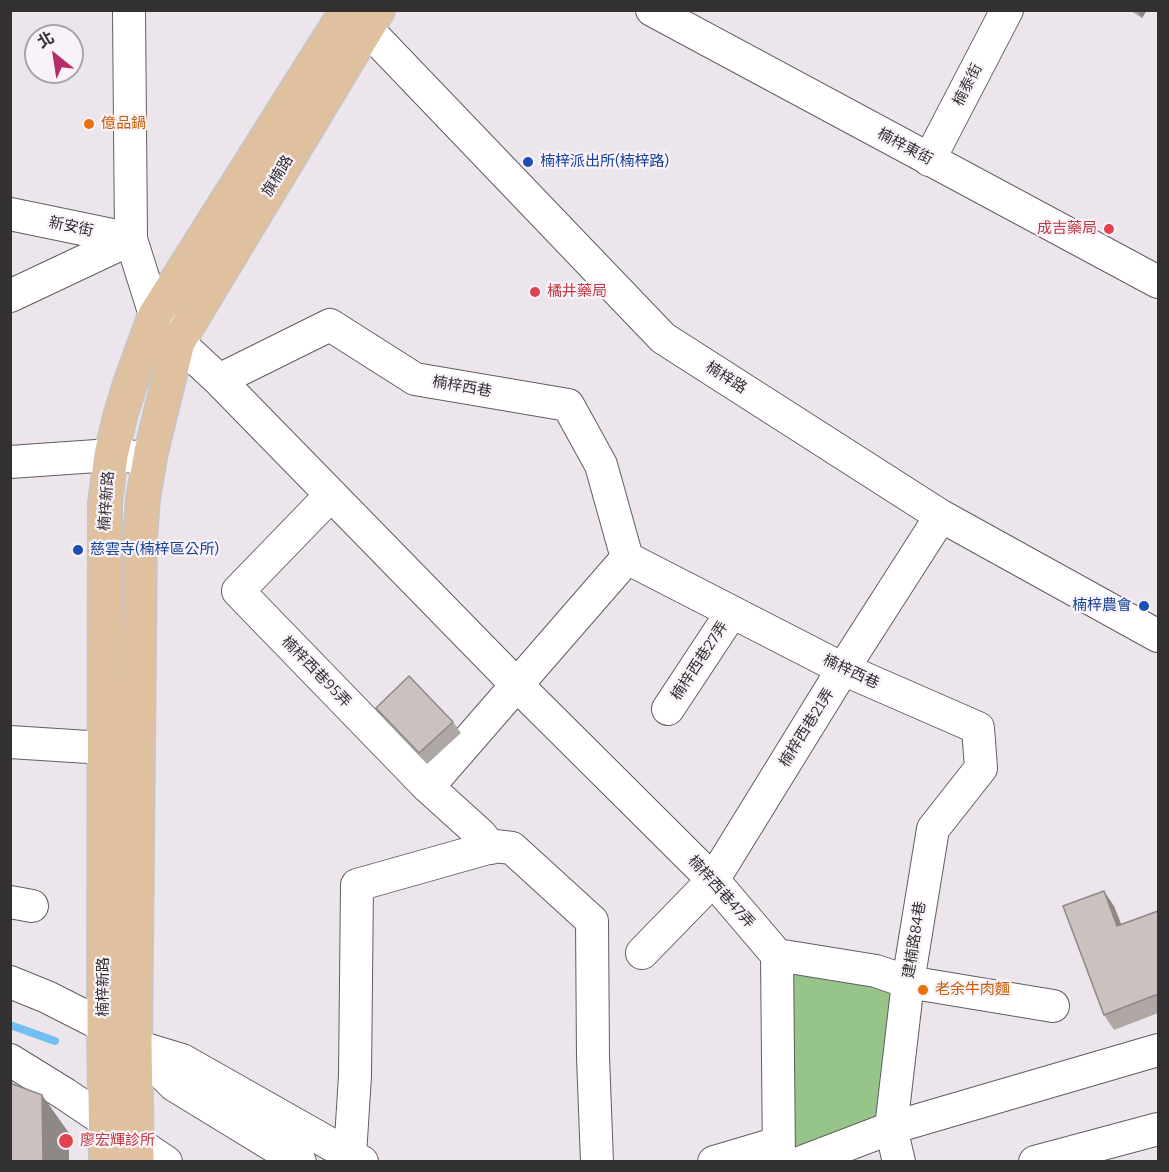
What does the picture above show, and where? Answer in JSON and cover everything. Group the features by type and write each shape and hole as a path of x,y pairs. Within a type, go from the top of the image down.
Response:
{"main road":[{"name":"旗楠路","path":"155,315 357,14"},
{"name":"旗楠路","path":"178,342 357,14"},
{"name":"楠梓新路","path":"120,1041 104,748 105,504 111,455 130,384 155,315"},
{"name":"楠梓新路","path":"120,1041 143,498 162,402 178,342"},
{"path":"106,1161 124,1127 120,1041"}],"street":[{"path":"129,10 131,239 155,315 178,342 219,380 516,684"},
{"name":"楠梓東街","path":"652,10 1158,282"},
{"name":"楠泰街","path":"929,160 1007,10"},
{"name":"楠梓路","path":"357,14 663,338 941,516 1158,636"},
{"name":"新安街","path":"10,214 131,239"},
{"path":"10,296 131,239"},
{"name":"楠梓西巷","path":"219,380 330,325 415,379 568,405 601,465 627,558 843,669 978,728 981,768"},
{"path":"10,462 111,455 150,458"},
{"name":"楠梓西巷95弄","path":"331,495 238,591 428,788 480,834 491,848"},
{"name":"楠梓西巷21弄","path":"642,953 713,880 843,669 941,516"},
{"path":"428,788 627,558"},
{"name":"楠梓西巷27弄","path":"668,709 732,612"},
{"name":"楠梓西巷47弄","path":"516,684 713,880 777,955"},
{"path":"10,742 104,748"},
{"name":"建楠路84巷","path":"891,1128 908,981 933,829 981,768"},
{"path":"356,1158 357,885 495,846 512,848 592,921 593,1057 597,1161"},
{"path":"786,1155 777,955 876,971 908,981 1053,1006"},
{"path":"10,982 47,998 120,1041 174,1085 300,1161"},
{"path":"120,1041 182,1060 356,1158"},
{"path":"714,1161 786,1155 891,1128 1158,1050"},
{"path":"10,1060 124,1127 166,1161"},
{"path":"891,1128 899,1161"},
{"path":"1035,1161 1158,1130"}],"green space":[{"path":"788,963 900,985 884,1119 783,1150"}],"building":[{"path":"409,676 453,722 419,753 376,708"},
{"path":"1104,891 1117,926 1158,911 1158,994 1104,1015 1063,906"},
{"path":"10,1083 42,1095 43,1161 10,1161"}],"waterway":[{"path":"10,1025 55,1041"}],"place":[{"name":"億品鍋","path":"89,124"},
{"name":"楠梓派出所(楠梓路)","path":"528,162"},
{"name":"成吉藥局","path":"1109,229"},
{"name":"橘井藥局","path":"535,292"},
{"name":"慈雲寺(楠梓區公所)","path":"78,550"},
{"name":"楠梓農會","path":"1144,606"},
{"name":"老余牛肉麵","path":"923,990"},
{"name":"廖宏輝診所","path":"66,1141"}]}
